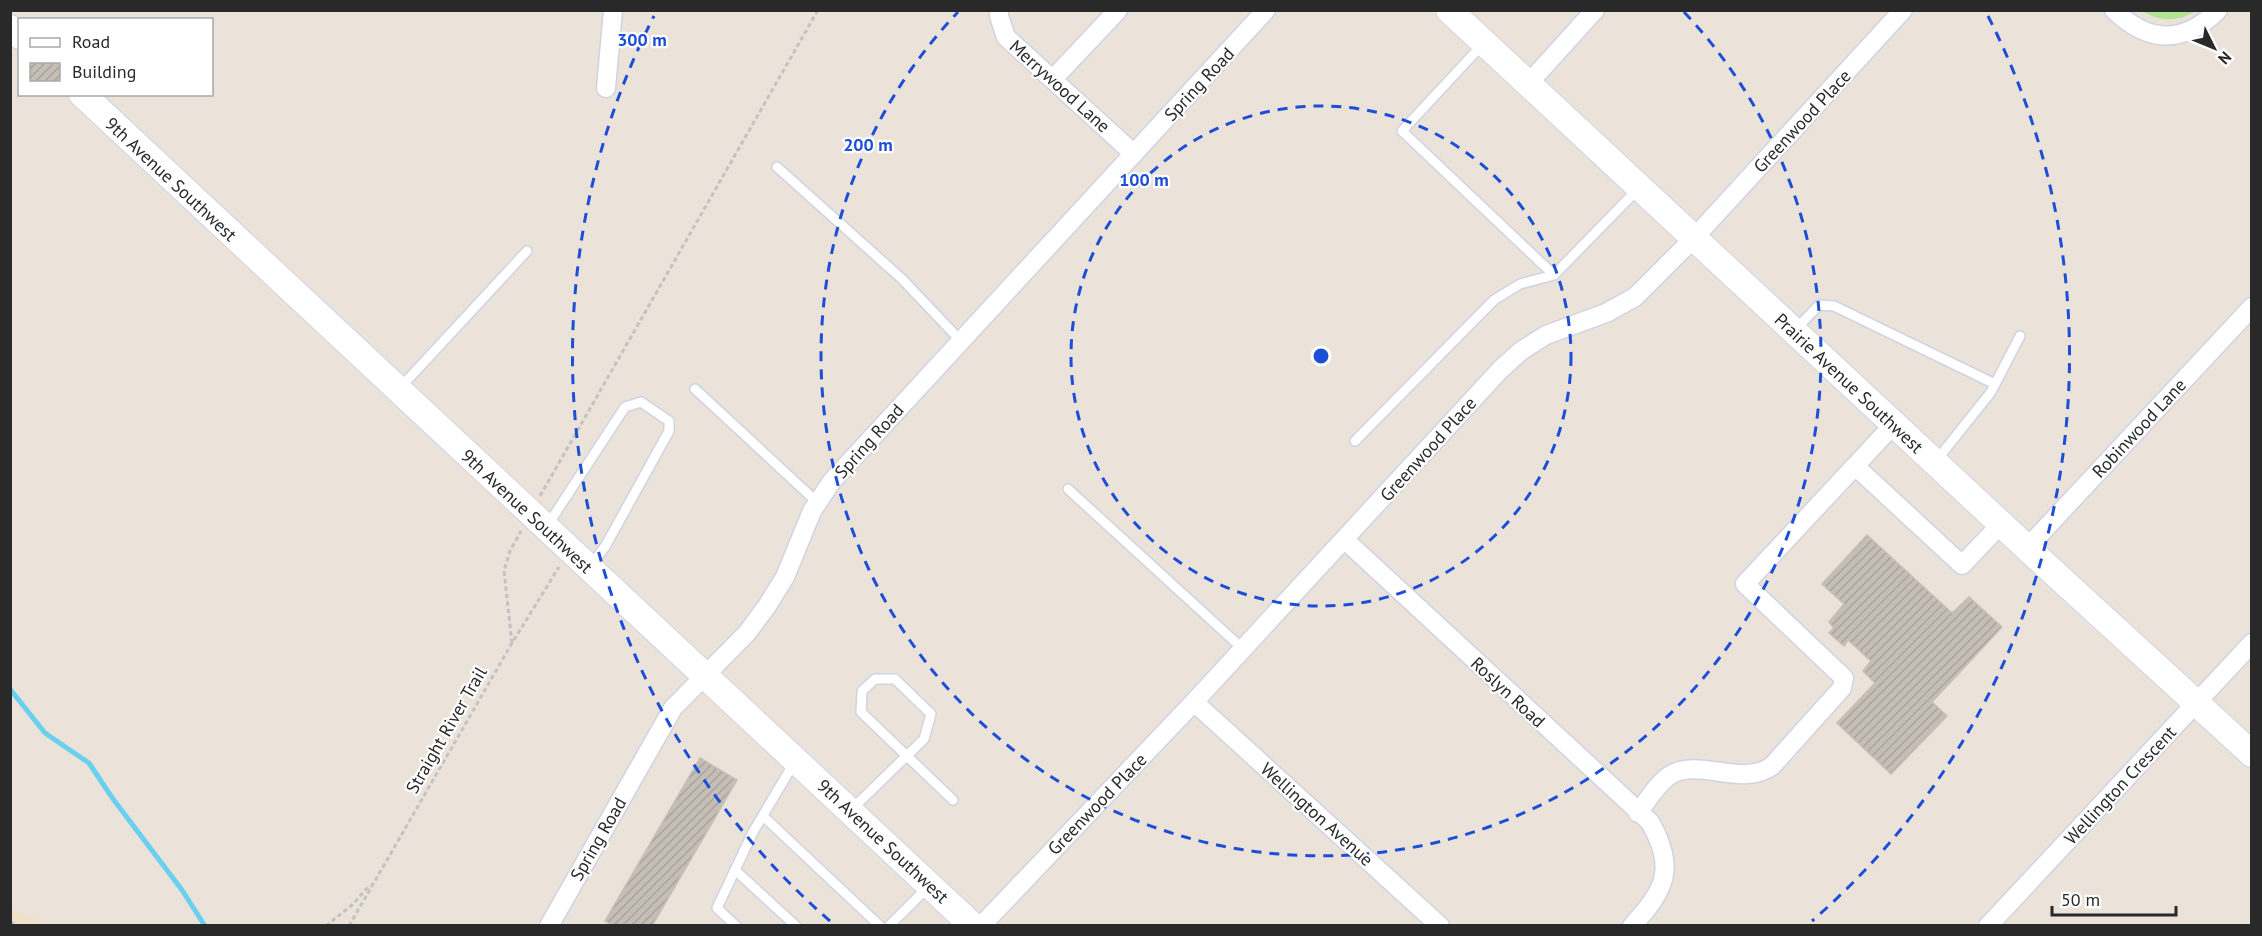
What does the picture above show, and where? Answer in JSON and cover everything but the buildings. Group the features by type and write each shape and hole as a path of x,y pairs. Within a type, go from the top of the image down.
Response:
{"street":[{"path":"606,88 613,10"},
{"name":"Merrywood Lane","path":"999,10 1006,37 1134,154"},
{"path":"1053,79 1118,10"},
{"name":"Spring Road","path":"549,926 673,708 704,674 747,633 767,606 785,577 812,511 832,482 1266,10"},
{"name":"Prairie Avenue Southwest","path":"1449,10 1935,463 2252,754"},
{"path":"1529,83 1595,10"},
{"name":"Greenwood Place","path":"981,926 1194,702 1500,370 1521,351 1546,334 1606,313 1635,297 1694,238 1903,10"},
{"path":"2114,10 2140,31 2168,36 2195,29 2218,10"},
{"name":"9th Avenue Southwest","path":"84,96 973,926"},
{"name":"Robinwood Lane","path":"2027,548 2252,307"},
{"path":"1638,813 1671,775 1686,770 1762,773 1772,766 1842,688 1844,678 1745,584 1894,424"},
{"path":"1855,466 1962,565 2001,524"},
{"name":"Roslyn Road","path":"1345,540 1650,822 1664,850 1665,870 1661,888 1651,906 1632,926"},
{"name":"Wellington Crescent","path":"1988,926 2252,643"},
{"name":"Wellington Avenue","path":"1194,702 1440,926"}],"lane":[{"path":"1484,43 1402,130 1554,275"},
{"path":"777,167 903,279 961,341"},
{"path":"1356,441 1494,300 1520,284 1554,275 1640,187"},
{"path":"397,390 528,251"},
{"path":"1793,331 1820,306 1834,306 1995,384"},
{"path":"1935,463 1991,392 2020,336"},
{"path":"695,389 818,503"},
{"path":"538,521 625,406 641,402 669,421 669,431 606,545 589,568"},
{"path":"1068,489 1243,649"},
{"path":"850,810 906,757 924,739 931,714 895,679 875,679 862,691 861,712 906,757 953,800"},
{"path":"736,926 717,908 763,816 796,760"},
{"path":"763,816 880,926"},
{"path":"735,870 796,926"},
{"path":"889,926 930,885"}],"path":[{"path":"512,643 504,571 510,551 538,521 818,10"},
{"name":"Straight River Trail","path":"349,926 512,643 569,550"},
{"path":"326,926 352,905 375,881"},
{"path":"10,922 20,926"}],"shaded area":[{"path":"11,908 48,925 11,925"}],"green space":[{"path":"2142,11 2196,11 2176,19 2162,19"}],"waterway":[{"path":"10,689 45,733 89,763 113,799 182,890 205,926"}]}
